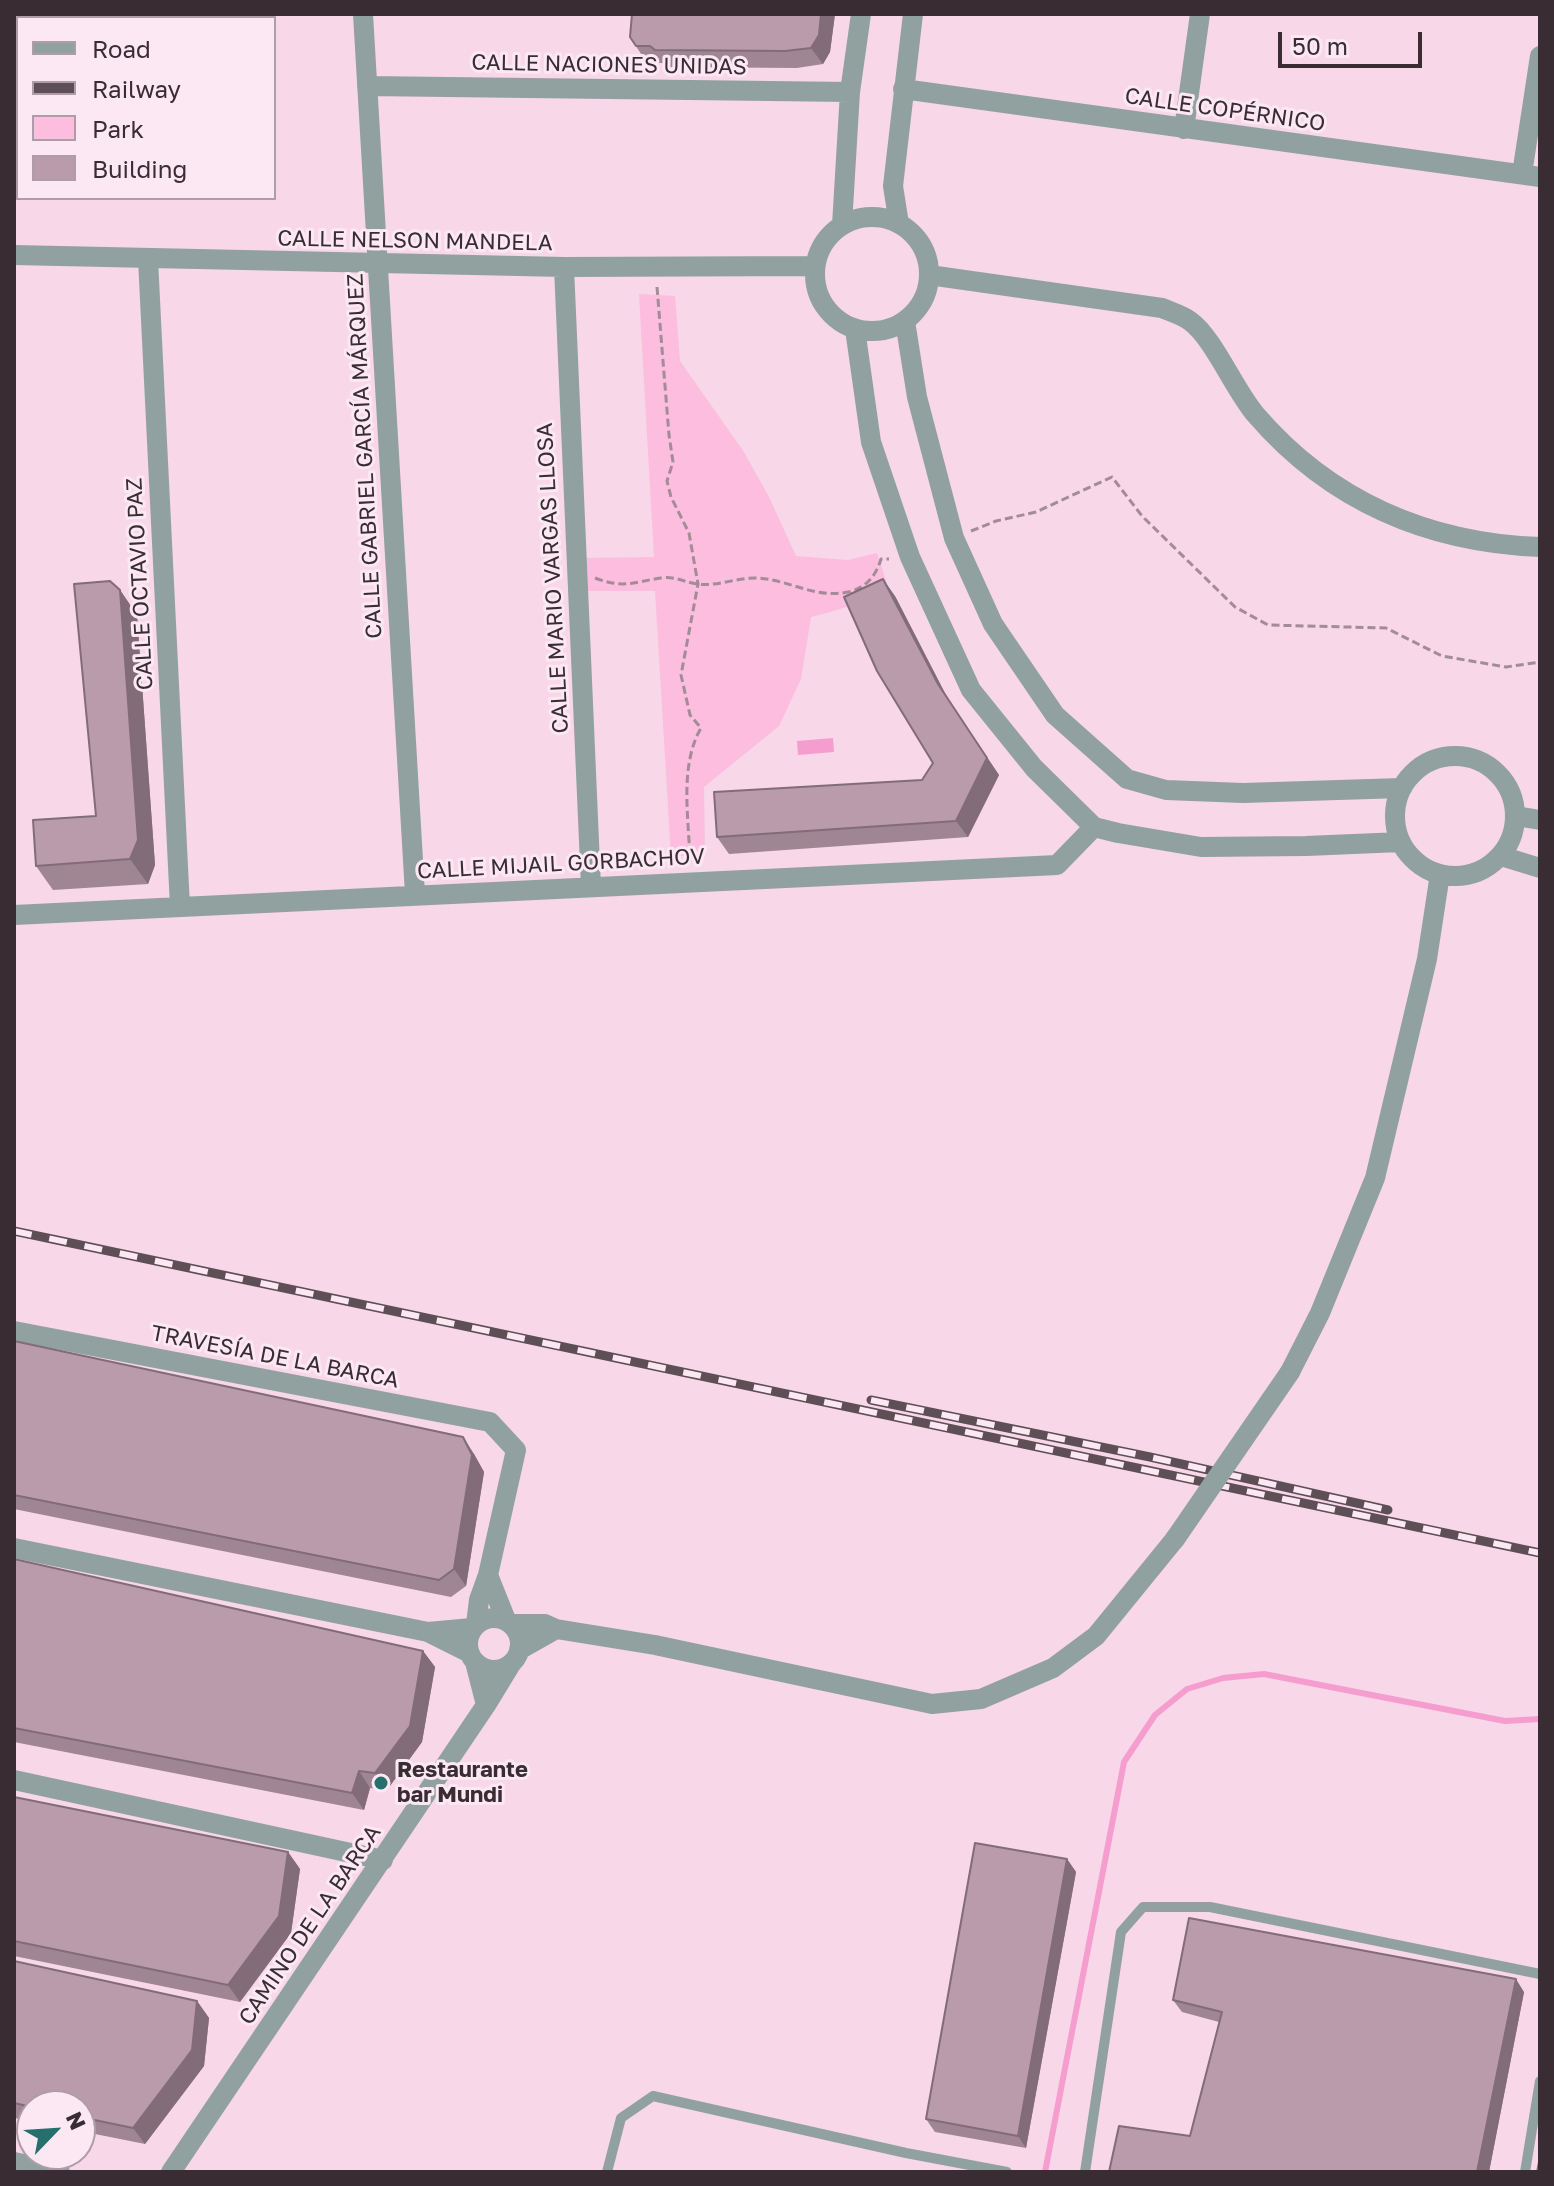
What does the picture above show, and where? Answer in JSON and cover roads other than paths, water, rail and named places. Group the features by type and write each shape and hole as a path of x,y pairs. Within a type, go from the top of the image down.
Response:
{"street":[{"name":"CALLE GABRIEL GARCÍA MÁRQUEZ","path":"363,14 415,894"},
{"path":"842,225 850,92 861,14"},
{"path":"899,224 893,186 913,14"},
{"path":"1184,129 1200,14"},
{"path":"1531,176 1540,56"},
{"name":"CALLE NACIONES UNIDAS","path":"367,86 850,92"},
{"name":"CALLE COPÉRNICO","path":"903,89 1531,176"},
{"path":"880,217 899,224 912,233 921,245 929,275 922,301 905,321 890,328 873,331 855,329 841,322 820,298 815,282 815,266 820,250 829,236 842,225 861,218 880,217"},
{"name":"CALLE NELSON MANDELA","path":"14,255 378,265 815,266"},
{"name":"CALLE OCTAVIO PAZ","path":"148,259 180,907"},
{"name":"CALLE MARIO VARGAS LLOSA","path":"564,267 591,887"},
{"path":"929,275 1162,308 1190,321 1207,340 1255,414 1307,466 1372,508 1436,533 1504,546 1540,547"},
{"path":"905,321 917,397 954,538 993,624 1055,715 1127,779 1166,790 1243,793 1402,788"},
{"path":"855,329 871,442 910,557 971,690 1034,768 1094,827 1201,847 1401,842"},
{"path":"1450,756 1470,757 1488,765 1503,779 1512,797 1516,816 1514,831 1501,856 1486,869 1467,875 1440,874 1428,870 1412,858 1401,842 1395,824 1396,806 1402,788 1414,772 1430,761 1450,756"},
{"path":"1516,816 1540,820"},
{"name":"CALLE MIJAIL GORBACHOV","path":"14,915 1057,865 1094,827"},
{"path":"1501,856 1540,868"},
{"path":"428,1632 474,1626 489,1617 508,1622 545,1624 556,1629 655,1645 932,1704 981,1699 1053,1668 1096,1636 1175,1539 1290,1372 1320,1313 1375,1178 1427,959 1440,874"},
{"name":"TRAVESÍA DE LA BARCA","path":"14,1331 490,1422 516,1450 488,1575"},
{"path":"14,1548 428,1632 472,1657 487,1670 496,1671 556,1629"},
{"path":"488,1575 508,1622 518,1633 515,1657"},
{"path":"486,1705 467,1643 488,1575"},
{"name":"CAMINO DE LA BARCA","path":"171,2172 383,1860 515,1657"},
{"path":"14,1780 383,1860"},
{"path":"14,2162 60,2172"}],"lane":[{"path":"1085,2172 1121,1932 1143,1907 1210,1907 1540,1974"},
{"path":"1525,2172 1540,2081"},
{"path":"607,2172 621,2118 653,2096 906,2153 1007,2172"}],"waterway":[{"path":"1045,2172 1124,1762 1155,1715 1187,1689 1223,1678 1264,1674 1505,1721 1540,1719"}],"railway":[{"path":"14,1231 1540,1553"},
{"path":"871,1400 1388,1510"}],"place":[{"name":"Restaurante bar Mundi","path":"381,1783"}]}
